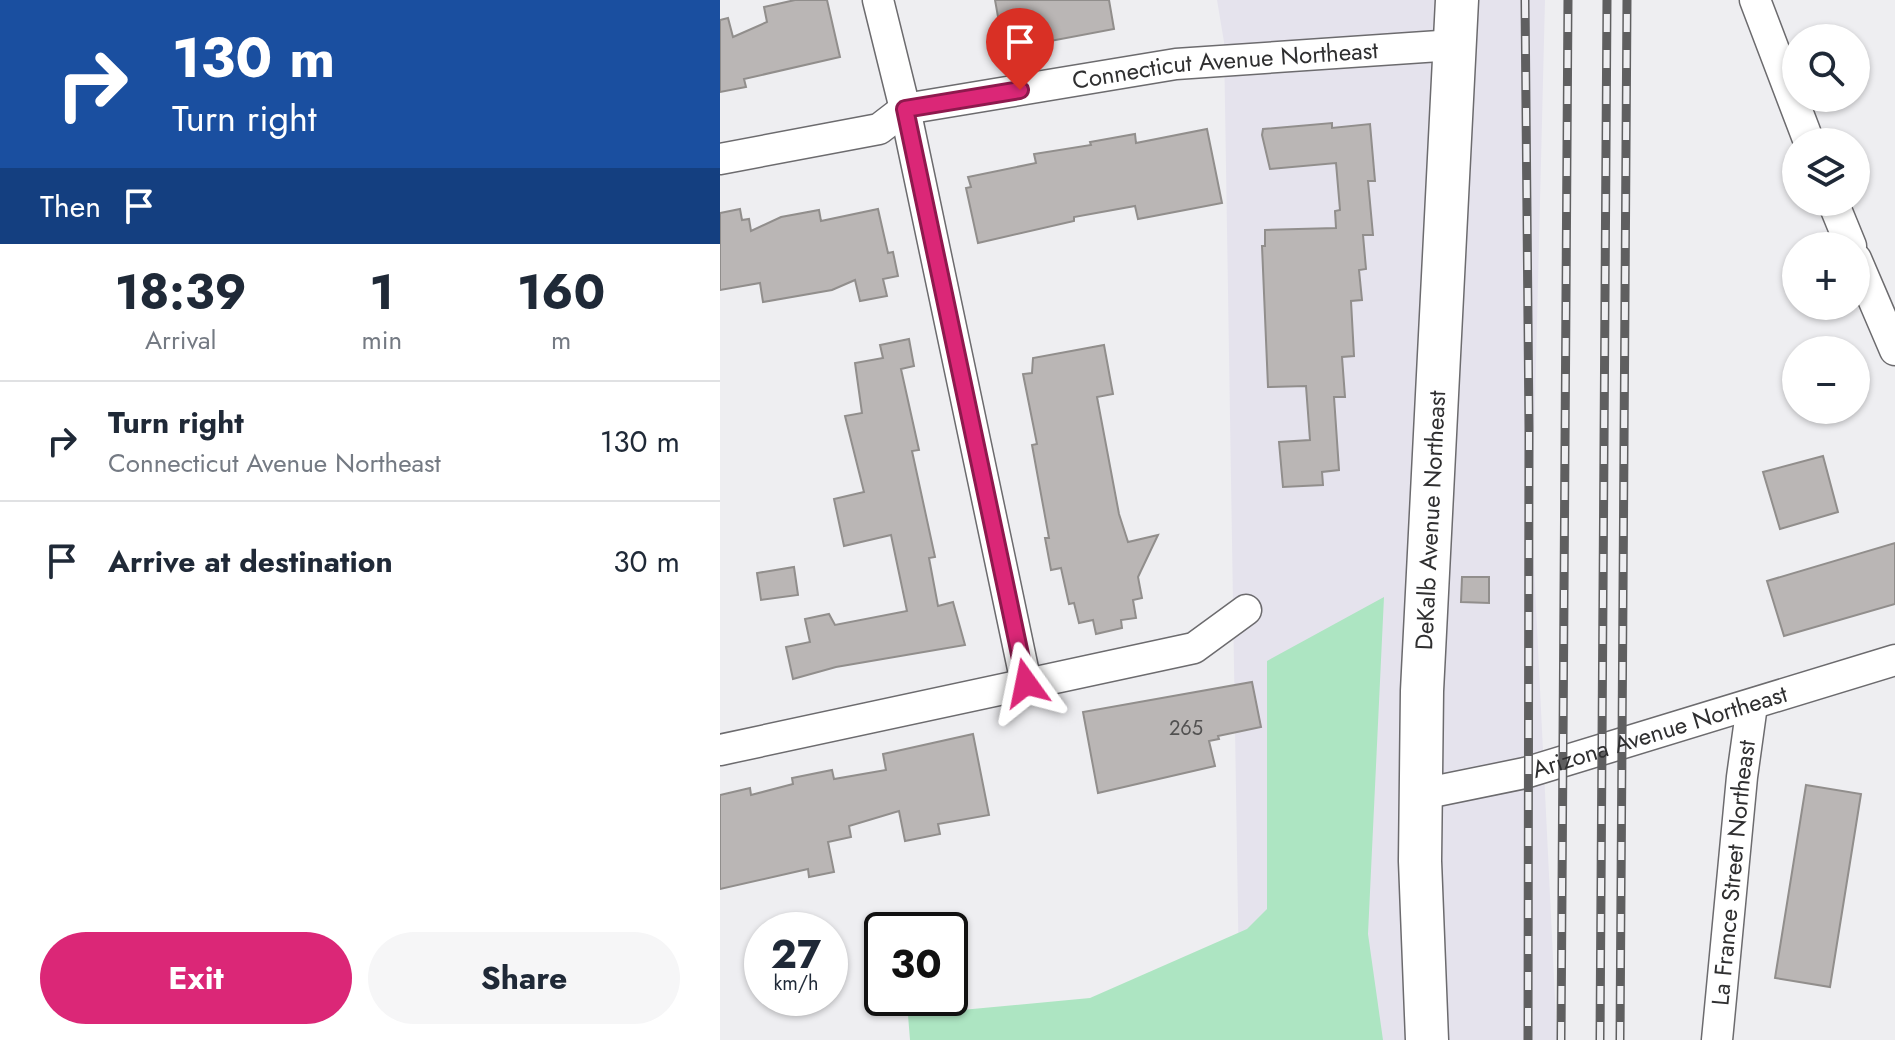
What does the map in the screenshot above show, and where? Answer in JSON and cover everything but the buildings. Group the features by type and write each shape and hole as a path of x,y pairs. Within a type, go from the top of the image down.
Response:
{"main road":[{"name":"DeKalb Avenue Northeast","path":"1427,1040 1420,861 1422,691 1457,0"}],"street":[{"path":"878,0 905,109 1026,683"},
{"path":"1755,0 1804,128"},
{"name":"Connecticut Avenue Northeast","path":"720,159 879,129 905,109 1176,64 1454,45"},
{"path":"1870,292 1895,350"},
{"path":"720,750 1194,648 1246,610"},
{"name":"Arizona Avenue Northeast","path":"1422,794 1525,773 1895,660"},
{"name":"La France Street Northeast","path":"1717,1040 1742,777 1752,705"}],"shaded area":[{"path":"1217,0 1545,0 1532,524 1557,1040 1240,1040 1224,42"}],"green space":[{"path":"1384,597 1368,934 1383,1040 910,1040 908,1016 968,1016 968,1009 1090,998 1247,929 1267,909 1267,661"}],"railway":[{"path":"1525,0 1529,428 1528,1040"},
{"path":"1561,1040 1568,0"},
{"path":"1600,1040 1607,0"},
{"path":"1620,1040 1627,0"}],"route":[{"path":"1020,90 905,109 1026,683"}]}
